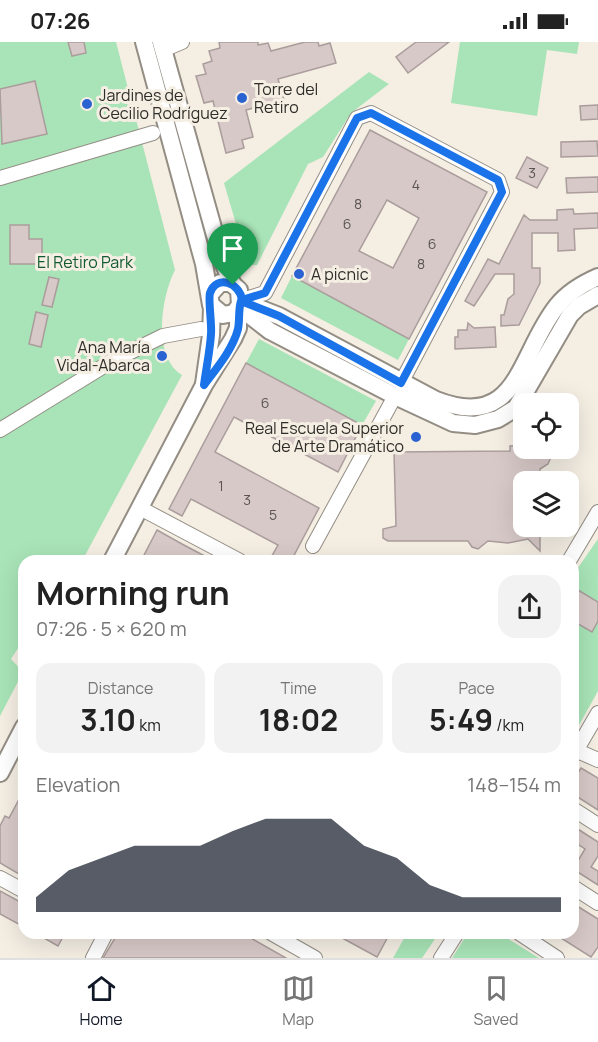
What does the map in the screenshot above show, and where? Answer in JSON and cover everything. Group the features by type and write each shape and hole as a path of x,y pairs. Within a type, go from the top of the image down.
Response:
{"main road":[{"path":"144,42 211,301 211,340 204,385"},
{"path":"115,555 204,385 218,366 238,328 239,290 233,285 222,260 162,46"},
{"path":"398,390 457,408 492,404 514,382 557,306 579,286 598,277"},
{"path":"211,301 220,283 233,285"},
{"path":"240,304 270,331 398,390 453,423 474,425 498,419 516,408 570,315 579,306 598,295"},
{"path":"211,301 223,315 240,304"},
{"path":"0,772 18,738"}],"street":[{"path":"162,46 183,42"},
{"path":"240,304 265,293 357,118 371,113 498,180 502,192 313,546"},
{"path":"0,178 153,133"},
{"path":"0,430 112,361 163,336 201,329"},
{"path":"140,508 229,555"},
{"path":"573,555 598,512"},
{"path":"579,744 598,713"},
{"path":"579,754 598,760"},
{"path":"579,813 598,825"},
{"path":"0,878 18,888"},
{"path":"579,891 598,903"},
{"path":"93,958 102,939"},
{"path":"282,939 315,958"},
{"path":"441,958 453,939"},
{"path":"528,939 557,958"}],"green space":[{"name":"El Retiro Park","path":"0,42 116,42 175,270 163,310 163,341 166,355 182,375 85,555 18,555 18,648 11,659 18,667 18,682 0,716"},
{"path":"460,42 579,42 577,54 547,50 537,116 451,103"},
{"path":"369,72 389,84 351,113 323,157 308,164 257,265 248,265 224,183"},
{"path":"292,276 409,339 398,360 281,298"},
{"path":"259,339 376,401 362,425 246,363"},
{"path":"598,539 598,691 579,725 579,566"},
{"path":"404,939 435,939 422,958 393,958"},
{"path":"464,939 509,939 539,958 452,958"}],"building":[{"path":"68,42 84,42 86,53 72,56"},
{"name":"Torre del Retiro","path":"219,42 258,42 258,45 268,43 271,51 305,42 318,42 319,46 330,43 336,63 278,79 284,100 246,110 253,137 242,140 244,148 226,153 213,101 204,103 196,76 206,74 203,64 212,61 209,51 220,48"},
{"path":"416,42 449,42 408,73 396,57"},
{"path":"35,81 47,134 2,144 0,89"},
{"path":"598,105 598,119 581,120 580,106"},
{"path":"370,130 487,192 409,339 292,276","holes":["387,200 419,218 393,268 359,251"]},
{"path":"597,141 598,156 561,157 561,142"},
{"path":"527,157 548,168 537,188 516,178"},
{"path":"598,177 598,192 567,193 566,178"},
{"path":"573,209 574,214 598,213 598,228 574,229 575,250 558,251 558,233 532,233 532,268 540,268 540,283 519,325 501,326 501,315 504,315 508,299 514,294 514,274 495,274 474,306 465,301 488,259 499,264 524,215 530,220 557,220 557,210"},
{"path":"10,225 29,225 29,239 42,239 42,264 10,264"},
{"path":"49,277 59,279 52,307 42,305"},
{"path":"36,312 48,315 41,347 29,344"},
{"path":"468,323 474,328 495,327 496,347 455,349 455,337 458,337 458,330 467,330"},
{"path":"246,363 362,425 338,472 234,417 215,452 319,508 294,555 272,555 278,545 191,499 182,516 169,509"},
{"path":"510,446 513,446 513,459 550,459 540,471 513,471 513,537 540,537 540,551 528,539 508,543 488,541 478,549 472,547 468,541 388,541 383,538 383,529 396,526 394,452 510,451"},
{"path":"157,530 203,555 144,555"},
{"path":"579,591 598,602 598,621 592,632 579,624"},
{"path":"581,768 598,778 598,810 579,798"},
{"path":"18,801 18,874 0,863 0,826 5,816 9,818"},
{"path":"579,830 598,842 598,856 591,867 598,871 598,885 579,873 579,859 585,849 579,845"},
{"path":"0,891 18,901 18,924 0,914"},
{"path":"579,907 598,919 598,947 591,957 562,939 579,939"},
{"path":"46,939 62,939 58,946"},
{"path":"114,939 253,939 286,958 103,958"},
{"path":"344,939 387,939 377,957"}],"place":[{"name":"Torre del Retiro","path":"242,98"},
{"name":"Jardines de Cecilio Rodríguez","path":"87,104"},
{"name":"A picnic","path":"299,274"},
{"name":"Ana María Vidal-Abarca","path":"162,356"},
{"name":"Real Escuela Superior de Arte Dramático","path":"416,437"}],"route":[{"path":"371,113 498,180 502,192 401,383 279,316 241,301 238,309 238,328 231,344 204,385 211,335 210,294 220,283 226,282 233,285 239,290 242,300 265,293 357,118 371,113"}]}
